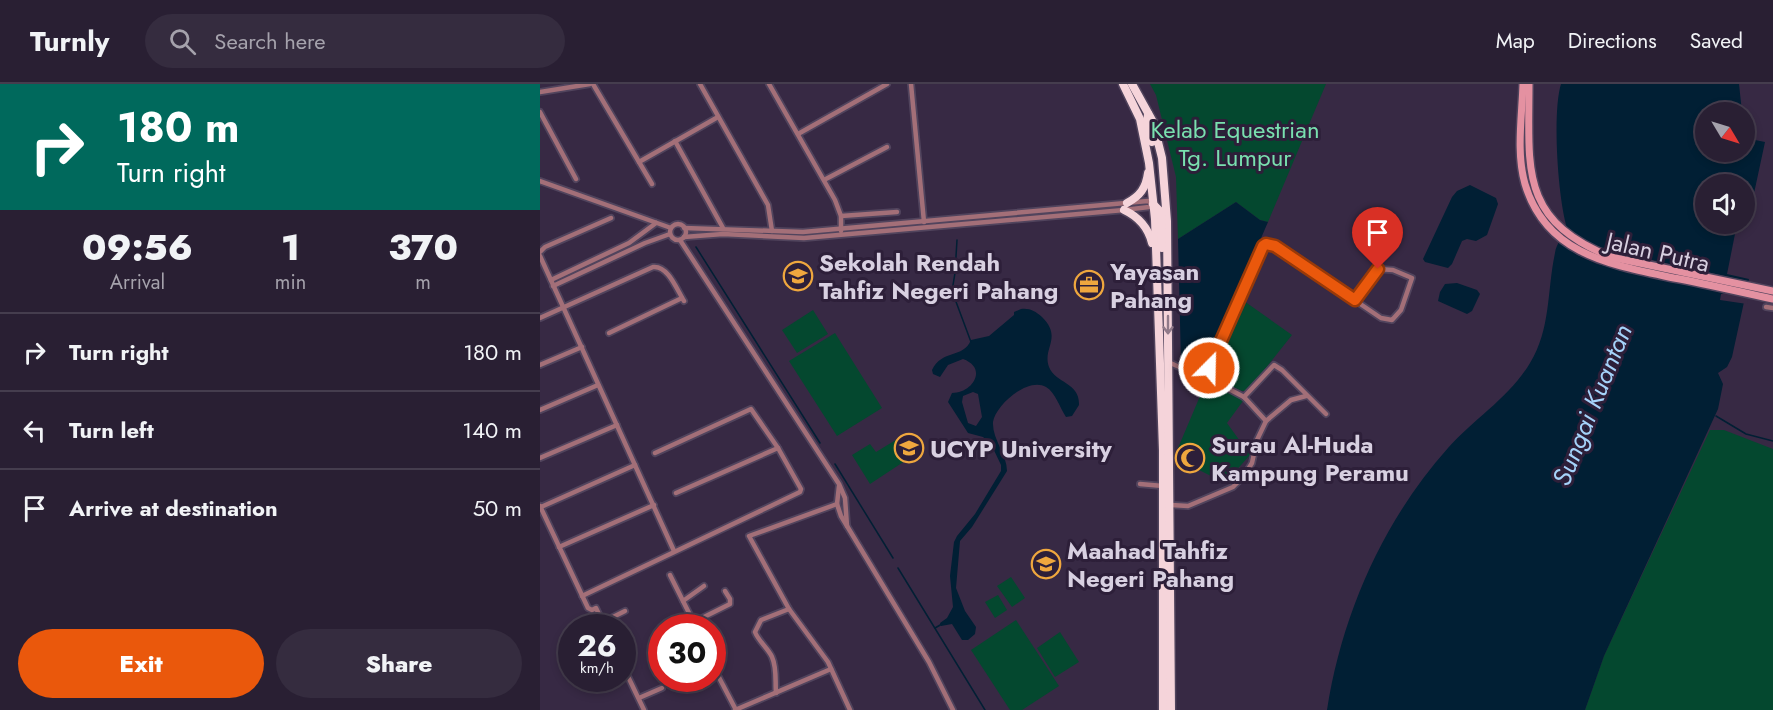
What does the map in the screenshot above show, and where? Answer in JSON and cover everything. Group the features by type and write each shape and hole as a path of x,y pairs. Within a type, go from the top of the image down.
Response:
{"highway":[{"path":"1123,84 1140,119 1149,163 1153,204 1163,486 1163,710"},
{"path":"1132,84 1153,122 1162,158 1167,221 1171,710"},
{"path":"1148,113 1147,123 1157,159 1160,192 1153,204"},
{"path":"1149,163 1144,188 1137,198 1126,206 1149,233 1156,261"},
{"path":"1153,204 1161,212 1163,274 1168,283"}],"main road":[{"name":"Jalan Putra","path":"1523,84 1521,162 1525,183 1532,203 1547,225 1565,242 1579,252 1607,263 1773,299"},
{"name":"Jalan Putra","path":"1529,84 1529,162 1532,181 1540,202 1552,219 1568,234 1611,257 1773,291"}],"street":[{"path":"540,92 592,84 652,184"},
{"path":"700,84 768,204 772,237"},
{"path":"779,84 770,86 835,200 841,216 841,232"},
{"path":"798,134 887,84"},
{"path":"911,84 924,224"},
{"path":"540,112 576,179"},
{"path":"639,162 718,117"},
{"path":"675,141 723,228"},
{"path":"824,180 887,147"},
{"path":"540,181 671,228 678,224 684,228 841,232"},
{"path":"671,228 670,234 675,240 723,234 804,238 924,224 1126,206 1149,207 1153,204"},
{"path":"841,216 897,212"},
{"path":"611,218 545,247 540,254 674,551"},
{"path":"551,280 629,243 656,223"},
{"path":"684,228 682,238 839,484 845,498 847,526"},
{"path":"554,286 645,243 670,234"},
{"path":"1205,377 1263,246 1266,244 1275,246 1355,300 1382,318 1392,320 1401,310 1412,278 1393,270 1378,269 1355,300"},
{"path":"540,318 659,266 664,269 683,300 609,333"},
{"path":"1766,306 1773,308"},
{"path":"540,365 582,347"},
{"path":"1168,362 1205,377 1244,397 1266,421"},
{"path":"1244,397 1274,365 1282,370 1326,414"},
{"path":"540,410 598,385"},
{"path":"1171,505 1194,504 1237,483 1252,463 1257,440 1266,421 1291,400 1306,396"},
{"path":"582,596 800,492 801,489 778,448 754,412 748,409 655,453"},
{"path":"540,458 617,425"},
{"path":"676,493 778,448"},
{"path":"599,614 596,608 592,610 588,608 540,507 635,465"},
{"path":"839,484 837,504 841,516 929,662 953,710"},
{"path":"1140,484 1163,486"},
{"path":"837,504 749,536 789,609 831,669 850,710"},
{"path":"559,547 654,505"},
{"path":"670,575 690,614"},
{"path":"683,601 704,586"},
{"path":"712,614 730,604 725,591"},
{"path":"776,693 772,657 755,632 761,620 789,609"},
{"path":"620,614 625,611"},
{"path":"726,691 736,710 831,669"},
{"path":"636,692 644,710"},
{"path":"639,698 653,692"}],"green space":[{"name":"Kelab Equestrian Tg. Lumpur","path":"1150,84 1326,84 1268,222 1260,220 1236,202 1178,239 1176,177 1156,95"},
{"path":"1244,301 1292,335 1261,374 1245,391 1242,391 1209,376"},
{"path":"813,310 828,334 797,353 782,330"},
{"path":"835,333 882,408 837,436 789,361"},
{"path":"1206,382 1234,394 1243,401 1227,423 1250,455 1225,483 1191,466 1199,462 1192,449 1186,452 1178,448"},
{"path":"1710,430 1724,430 1773,449 1773,710 1585,710 1604,656"},
{"path":"899,438 911,457 870,484 852,455 870,444 876,452"},
{"path":"1011,577 1025,598 1012,607 997,586"},
{"path":"998,595 1007,610 995,618 985,602"},
{"path":"1016,620 1059,686 1022,710 1010,710 971,650"},
{"path":"1060,632 1079,662 1055,677 1037,648"}],"water":[{"name":"Sungai Kuantan","path":"1561,84 1739,84 1741,102 1695,102 1695,162 1755,162 1755,140 1765,142 1755,189 1755,174 1695,174 1695,234 1735,234 1727,274 1749,279 1732,357 1727,367 1718,373 1723,384 1718,409 1604,656 1585,710 1327,710 1343,639 1369,570 1385,538 1425,476 1448,448 1522,375 1542,337 1556,249 1567,228 1557,156 1558,97"},
{"path":"1470,185 1496,198 1498,204 1487,235 1476,241 1467,239 1462,241 1448,268 1425,262 1423,259 1452,197 1457,191"},
{"path":"1236,202 1260,220 1268,222 1204,370 1199,372 1181,362 1178,239"},
{"path":"1457,283 1477,290 1480,294 1472,311 1467,314 1438,301 1445,284"},
{"path":"1021,309 1032,310 1048,324 1052,337 1048,354 1049,367 1052,373 1076,392 1079,405 1072,416 1066,417 1049,389 1039,385 1030,386 1013,394 995,415 993,428 1005,459 1007,471 972,527 960,541 956,588 965,611 976,627 975,634 968,640 962,640 952,624 941,626 940,623 947,618 953,607 950,576 954,542 975,514 1001,471 1001,465 991,444 983,437 968,433 948,402 952,393 960,392 971,385 975,379 975,368 963,359 948,365 940,377 933,374 932,370 941,359 963,350 971,340 989,336 1014,315 1014,312","holes":["973,392 978,394 982,417 976,426 968,423 962,402 963,396"]}],"pier":[{"path":"1562,223 1572,233 1602,249 1752,282 1747,304 1720,300 1721,294 1724,293 1597,264 1577,255 1556,240 1563,231"}],"waterway":[{"path":"957,240 952,291 971,342"},
{"path":"696,247 820,443"},
{"path":"1716,416 1746,434 1773,441"},
{"path":"835,464 893,558"},
{"path":"898,568 985,710"},
{"path":"935,628 942,624"}],"place":[{"name":"Sekolah Rendah Tahfiz Negeri Pahang","path":"798,276"},
{"name":"Yayasan Pahang","path":"1089,285"},
{"name":"UCYP University","path":"909,448"},
{"name":"Surau Al-Huda Kampung Peramu","path":"1190,458"},
{"name":"Maahad Tahfiz Negeri Pahang","path":"1046,564"}],"route":[{"path":"1209,368 1234,309 1263,246 1266,244 1270,243 1275,246 1355,300 1378,269"}]}
